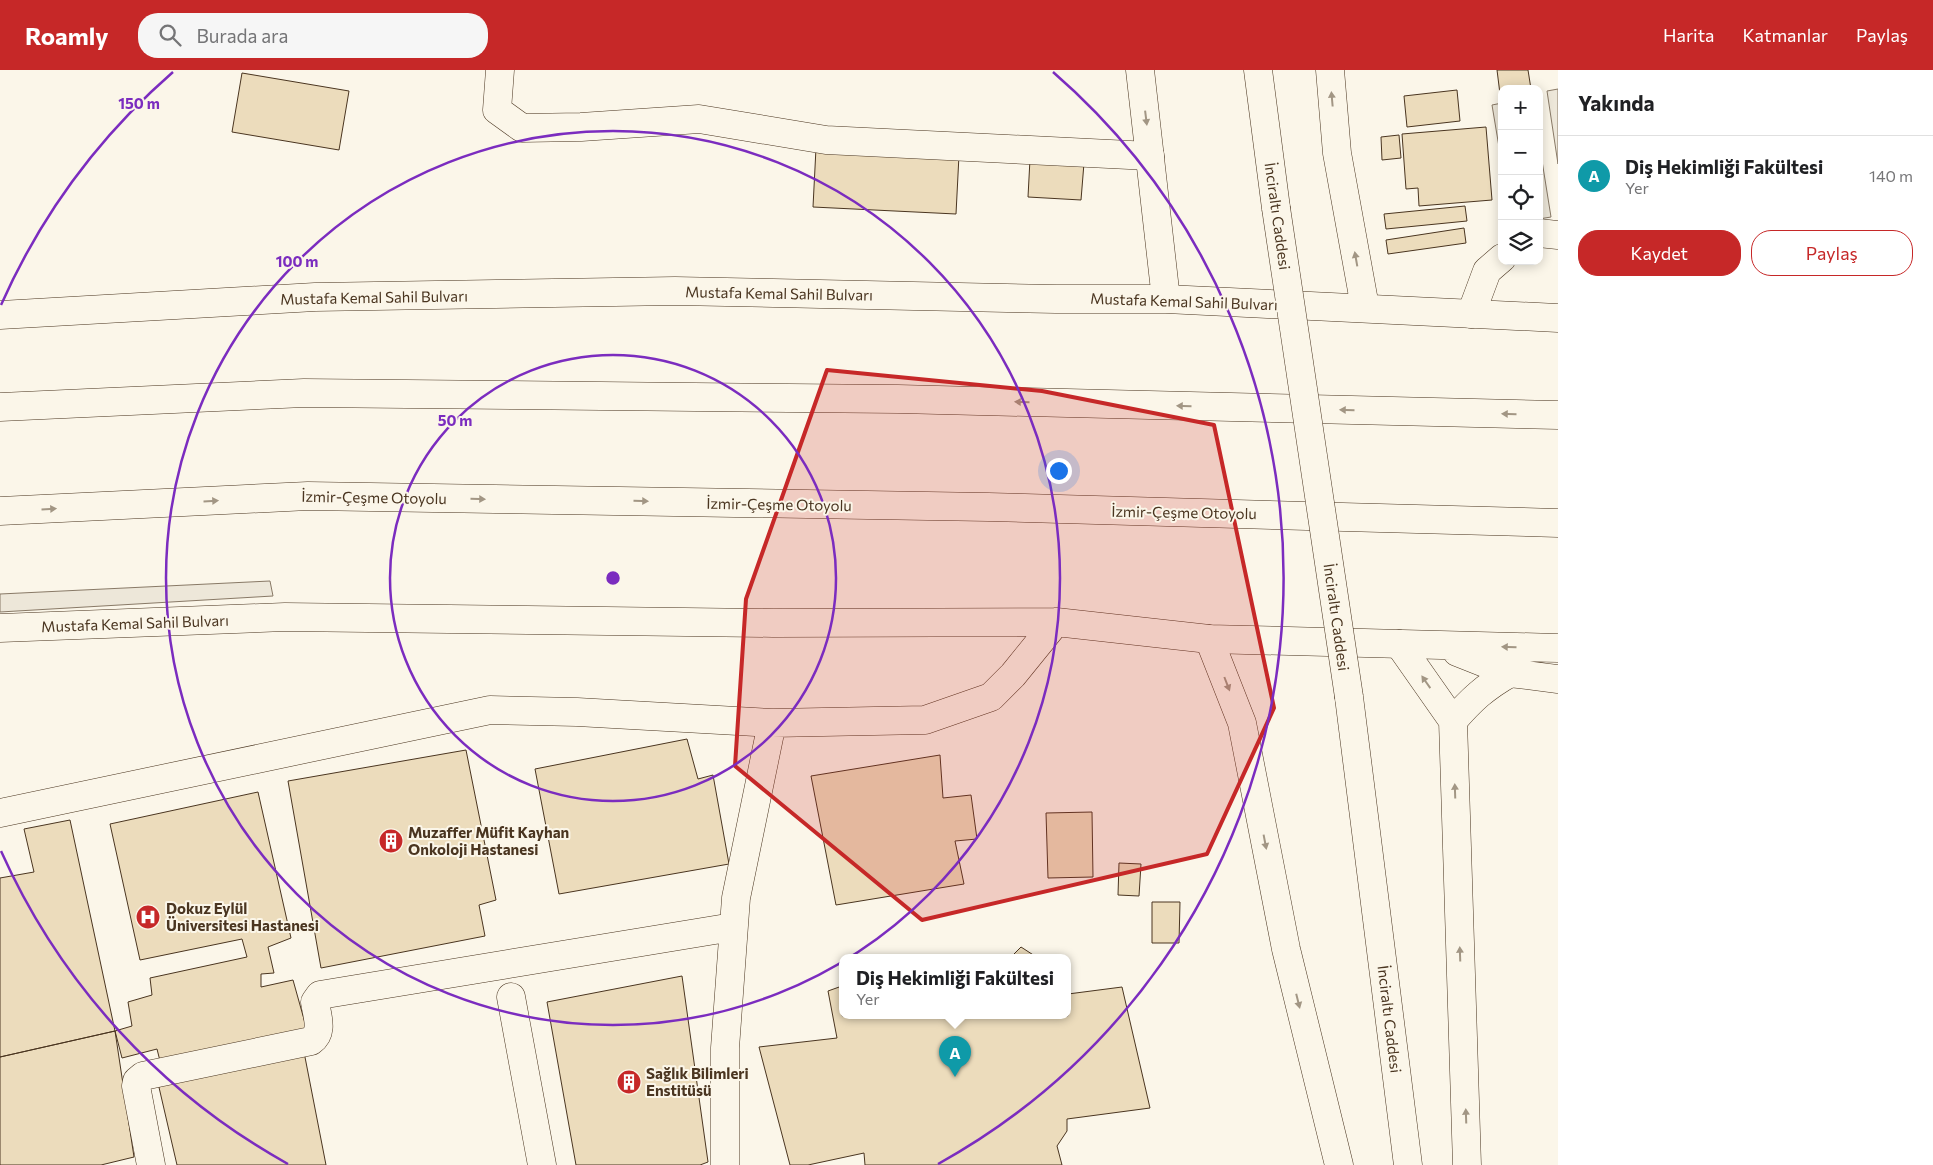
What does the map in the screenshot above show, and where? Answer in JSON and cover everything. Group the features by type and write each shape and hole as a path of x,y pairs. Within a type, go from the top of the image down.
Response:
{"main road":[{"path":"500,70 497,110 522,128 582,127 699,119 826,140 1150,156"},
{"path":"1140,70 1166,298"},
{"name":"İnciraltı Caddesi","path":"1258,70 1276,208 1348,697 1408,1165"},
{"path":"1330,70 1337,153 1364,307"},
{"path":"1543,233 1558,235"},
{"path":"1471,314 1487,271 1498,261"},
{"name":"Mustafa Kemal Sahil Bulvarı","path":"0,315 315,297 656,291 1056,298 1166,298 1558,318"},
{"path":"0,406 314,393 898,399 1558,415"},
{"name":"İzmir-Çeşme Otoyolu","path":"0,511 308,496 978,507 1558,523"},
{"name":"Mustafa Kemal Sahil Bulvarı","path":"0,628 285,617 773,623 1056,622 1209,639 1558,648"},
{"path":"0,813 490,710 577,712 772,723 925,720 991,697 1013,675 1056,622"},
{"path":"1209,639 1242,723 1286,949 1339,1165"},
{"path":"1399,644 1453,721 1467,1165"},
{"name":"Mustafa Kemal Sahil Bulvarı","path":"1439,644 1510,673 1558,679"},
{"path":"1453,721 1473,698 1490,684 1510,673"},
{"path":"725,1165 725,1048 736,898 772,723"},
{"path":"151,1165 136,1086 137,1081 143,1076 312,1041 320,1031 315,1002 320,995 733,927"},
{"path":"511,997 542,1165"}],"highlighted area":[{"path":"827,370 1042,391 1214,425 1274,708 1207,854 922,920 735,766 746,599"}],"shaded area":[{"path":"1558,89 1558,164 1547,91"},
{"path":"1498,104 1498,141 1492,105"},
{"path":"1543,167 1551,217 1543,218"},
{"path":"270,581 273,596 0,612 0,594"}],"building":[{"path":"1497,70 1528,70 1530,85 1499,85"},
{"path":"242,73 349,91 339,150 232,132"},
{"path":"1457,90 1460,121 1407,127 1404,96"},
{"path":"1486,127 1492,200 1419,206 1418,188 1406,189 1402,134"},
{"path":"1399,135 1401,158 1382,160 1381,137"},
{"path":"816,148 959,155 956,214 813,207"},
{"path":"1030,159 1084,163 1081,200 1028,197"},
{"path":"1465,206 1467,221 1386,229 1384,214"},
{"path":"1464,228 1466,243 1388,254 1386,240"},
{"path":"687,739 698,779 713,775 729,864 559,894 535,769"},
{"name":"Muzaffer Müfit Kayhan Onkoloji Hastanesi","path":"466,750 496,900 479,905 485,936 321,968 288,781"},
{"path":"940,755 943,798 971,795 977,839 955,841 964,884 836,905 811,776"},
{"path":"258,792 291,938 268,947 274,973 261,974 261,987 293,980 307,1030 160,1061 157,1049 122,1058 115,1031 132,1026 128,1002 152,995 150,978 247,957 242,939 140,960 110,824"},
{"path":"1092,812 1093,877 1048,878 1046,813"},
{"path":"70,820 115,1031 0,1057 0,878 34,872 24,829"},
{"path":"1119,863 1141,864 1139,896 1118,895"},
{"path":"1152,902 1180,902 1179,943 1152,943"},
{"path":"1021,947 1032,954 1014,954"},
{"name":"Sağlık Bilimleri Enstitüsü","path":"682,976 708,1162 700,1165 576,1165 547,1002"},
{"path":"839,987 839,1019 1071,1019 1071,994 1122,987 1150,1108 1067,1119 1067,1131 1057,1146 1062,1165 865,1165 864,1153 808,1165 790,1165 759,1047 837,1038 828,991"},
{"path":"115,1031 134,1157 101,1165 0,1165 0,1057"},
{"path":"304,1052 326,1165 177,1165 158,1083"}],"place":[{"name":"Muzaffer Müfit Kayhan Onkoloji Hastanesi","path":"391,841"},
{"name":"Dokuz Eylül Üniversitesi Hastanesi","path":"148,917"},
{"name":"Diş Hekimliği Fakültesi","path":"955,1077"},
{"name":"Sağlık Bilimleri Enstitüsü","path":"629,1082"}]}
